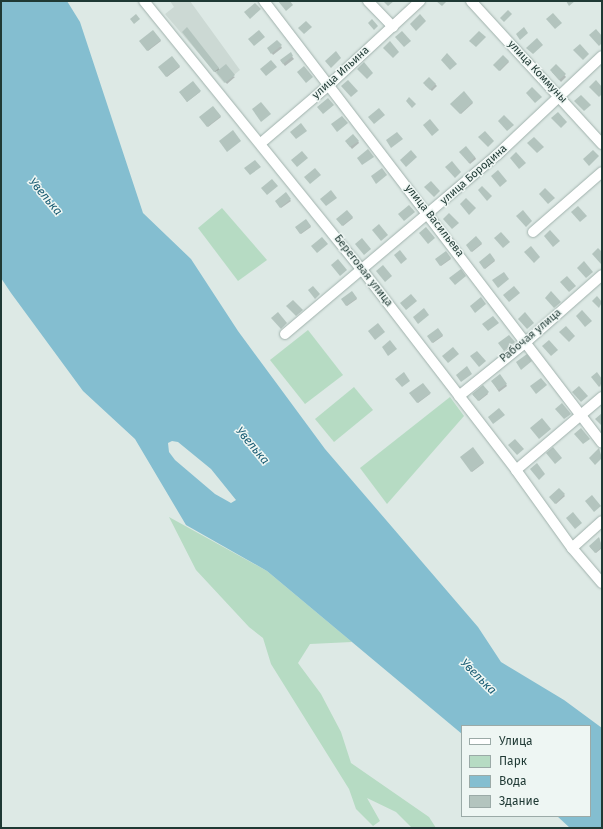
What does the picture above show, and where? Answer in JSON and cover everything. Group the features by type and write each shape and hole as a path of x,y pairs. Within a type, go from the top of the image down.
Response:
{"street":[{"name":"Береговая улица","path":"144,1 363,270 516,470 572,548 602,582"},
{"name":"улица Васильева","path":"264,1 429,214 602,443"},
{"path":"368,1 393,27"},
{"name":"улица Ильина","path":"261,143 329,85 420,1"},
{"name":"улица Коммуны","path":"471,1 602,144"},
{"name":"улица Бородина","path":"285,334 429,214 602,56"},
{"path":"533,232 602,172"},
{"name":"Рабочая улица","path":"459,396 526,342 602,275"},
{"path":"516,470 602,397"},
{"path":"572,548 602,521"}],"shaded area":[{"path":"170,1 190,1 240,70 224,83 165,14 174,7"}],"green space":[{"path":"222,208 267,260 238,281 198,228"},
{"path":"308,330 343,375 305,404 270,360"},
{"path":"354,387 373,410 334,442 315,419"},
{"path":"450,397 464,416 387,504 360,468"},
{"path":"169,517 267,571 352,642 310,644 298,663 321,694 341,732 351,763 429,817 436,828 412,828 396,812 367,798 380,821 373,826 356,809 349,789 271,664 263,638 249,627 196,570"}],"water":[{"name":"Увелька","path":"1,1 67,1 80,22 143,213 191,259 238,331 325,449 478,627 501,662 564,700 602,728 602,828 570,828 558,817 591,817 591,725 461,725 461,733 267,571 186,525 135,439 83,391 1,278","holes":["172,441 178,442 211,469 236,500 231,503 215,494 175,460 169,452 168,443"]}],"building":[{"path":"278,1 290,1 293,5 286,11"},
{"path":"383,1 394,1 388,6"},
{"path":"436,1 447,1 442,6"},
{"path":"566,1 575,1 569,6"},
{"path":"255,3 261,9 250,19 244,12"},
{"path":"508,10 512,14 504,22 500,18"},
{"path":"553,13 562,23 555,29 546,19"},
{"path":"136,14 140,19 134,24 130,19"},
{"path":"420,14 426,21 416,31 410,24"},
{"path":"372,19 378,26 374,30 368,23"},
{"path":"306,21 312,27 304,34 298,28"},
{"path":"187,27 219,68 214,72 182,32"},
{"path":"524,27 528,33 520,40 516,34"},
{"path":"596,29 602,36 602,43 599,46 589,35"},
{"path":"153,30 161,40 147,51 139,41"},
{"path":"259,30 265,37 254,46 248,39"},
{"path":"402,31 411,41 404,47 395,37"},
{"path":"479,31 486,37 476,47 469,41"},
{"path":"537,38 543,45 533,54 526,48"},
{"path":"277,40 282,45 271,54 267,48"},
{"path":"390,41 399,52 393,58 383,48"},
{"path":"580,44 589,54 583,60 573,50"},
{"path":"336,51 341,58 331,68 325,61"},
{"path":"291,52 293,56 283,64 280,60"},
{"path":"447,53 457,64 450,70 441,60"},
{"path":"503,55 509,61 499,71 493,65"},
{"path":"172,56 180,66 166,77 158,67"},
{"path":"271,60 277,67 266,76 260,69"},
{"path":"364,62 373,73 367,79 357,69"},
{"path":"226,64 235,75 225,83 216,72"},
{"path":"556,64 566,74 559,80 550,70"},
{"path":"304,66 313,77 306,83 297,72"},
{"path":"429,77 436,84 430,90 423,83"},
{"path":"348,80 358,91 351,97 341,86"},
{"path":"596,80 602,87 602,94 599,97 589,87"},
{"path":"193,81 201,91 187,102 179,92"},
{"path":"532,87 542,97 535,103 526,93"},
{"path":"464,91 473,102 460,114 450,104"},
{"path":"581,95 591,105 584,111 574,101"},
{"path":"409,97 416,104 412,108 406,101"},
{"path":"328,98 334,105 323,114 317,107"},
{"path":"261,102 271,114 261,122 252,109"},
{"path":"213,106 221,116 207,127 199,117"},
{"path":"379,108 385,115 374,124 368,117"},
{"path":"558,112 567,122 561,128 551,118"},
{"path":"504,115 514,125 507,131 498,121"},
{"path":"342,116 348,123 337,132 331,124"},
{"path":"430,119 439,130 432,136 423,125"},
{"path":"301,123 307,131 296,139 290,132"},
{"path":"233,130 241,141 227,152 219,141"},
{"path":"485,131 494,141 488,147 478,137"},
{"path":"397,132 403,139 391,148 386,140"},
{"path":"353,134 359,141 350,147 345,141"},
{"path":"534,137 544,147 537,153 527,143"},
{"path":"466,146 475,157 469,163 459,152"},
{"path":"368,149 374,157 362,165 357,158"},
{"path":"411,150 417,157 406,167 400,160"},
{"path":"593,150 599,156 589,166 583,159"},
{"path":"302,151 308,158 297,167 291,160"},
{"path":"516,152 526,163 519,169 510,158"},
{"path":"255,160 261,167 250,175 244,168"},
{"path":"452,161 461,172 455,178 445,167"},
{"path":"315,168 321,175 310,184 304,177"},
{"path":"382,168 387,175 376,184 371,176"},
{"path":"498,170 507,181 500,187 491,176"},
{"path":"272,179 278,186 267,195 261,188"},
{"path":"431,181 440,191 434,197 424,187"},
{"path":"482,186 492,196 487,201 478,190"},
{"path":"545,188 555,198 548,204 539,194"},
{"path":"331,190 337,198 326,206 320,199"},
{"path":"286,192 291,199 280,208 275,201"},
{"path":"466,198 476,208 469,215 460,204"},
{"path":"409,205 415,212 404,221 398,214"},
{"path":"578,206 587,216 580,222 571,212"},
{"path":"347,210 353,217 342,226 336,219"},
{"path":"523,210 532,221 526,227 516,216"},
{"path":"449,213 459,223 452,229 443,219"},
{"path":"306,219 311,226 300,234 295,227"},
{"path":"379,224 388,235 381,241 372,230"},
{"path":"426,227 435,238 428,244 419,233"},
{"path":"550,230 560,241 553,247 544,236"},
{"path":"501,232 510,242 503,248 494,238"},
{"path":"476,236 482,243 471,252 466,245"},
{"path":"322,237 328,244 317,253 311,246"},
{"path":"362,238 371,249 364,255 355,244"},
{"path":"531,246 540,257 534,263 524,252"},
{"path":"598,248 602,252 601,264 592,254"},
{"path":"400,250 407,259 401,264 394,255"},
{"path":"446,251 451,258 440,266 435,259"},
{"path":"490,253 495,260 484,269 479,262"},
{"path":"338,259 347,270 340,276 331,265"},
{"path":"584,261 593,272 586,278 577,268"},
{"path":"383,265 392,276 385,282 376,271"},
{"path":"461,269 466,276 455,285 449,278"},
{"path":"504,272 509,279 498,288 492,280"},
{"path":"567,276 576,286 569,292 560,282"},
{"path":"313,286 320,294 315,299 308,290"},
{"path":"514,286 520,293 509,302 503,295"},
{"path":"352,291 357,298 346,306 341,299"},
{"path":"551,291 561,302 554,308 545,298"},
{"path":"411,294 417,301 406,310 400,303"},
{"path":"597,296 602,302 599,308 592,301"},
{"path":"481,297 486,304 475,313 470,306"},
{"path":"293,300 303,310 296,316 286,306"},
{"path":"424,308 429,315 418,324 413,317"},
{"path":"582,310 592,321 585,327 576,316"},
{"path":"278,312 287,323 281,329 271,318"},
{"path":"525,312 534,323 527,329 518,319"},
{"path":"493,316 499,323 488,331 482,324"},
{"path":"378,323 385,332 375,340 368,331"},
{"path":"566,326 575,336 569,342 559,332"},
{"path":"438,328 443,335 432,343 427,336"},
{"path":"509,335 515,342 504,351 498,343"},
{"path":"390,340 397,349 388,356 382,347"},
{"path":"549,340 558,350 551,356 542,346"},
{"path":"453,347 459,354 448,363 442,356"},
{"path":"477,351 486,361 479,367 470,356"},
{"path":"527,354 532,361 521,370 516,362"},
{"path":"467,366 472,374 461,382 456,375"},
{"path":"404,372 410,381 402,387 395,379"},
{"path":"597,372 602,379 599,387 591,377"},
{"path":"500,374 507,384 498,390 491,381"},
{"path":"541,378 547,385 536,394 530,386"},
{"path":"423,383 431,393 417,403 409,393"},
{"path":"483,385 489,392 478,401 472,394"},
{"path":"579,386 588,396 581,402 572,392"},
{"path":"562,403 571,414 564,419 555,409"},
{"path":"499,408 505,415 493,424 488,417"},
{"path":"602,413 602,426 595,419"},
{"path":"542,418 551,429 539,439 530,428"},
{"path":"581,428 590,439 583,444 574,434"},
{"path":"515,439 524,449 517,455 508,445"},
{"path":"473,447 484,462 471,472 460,457"},
{"path":"553,447 562,458 555,464 546,453"},
{"path":"599,448 602,458 595,465 589,458"},
{"path":"537,463 545,474 539,480 530,469"},
{"path":"559,488 565,494 555,504 549,497"},
{"path":"592,495 601,506 594,512 585,501"},
{"path":"573,512 582,523 575,529 566,518"},
{"path":"599,537 602,547 595,553 589,546"}]}
